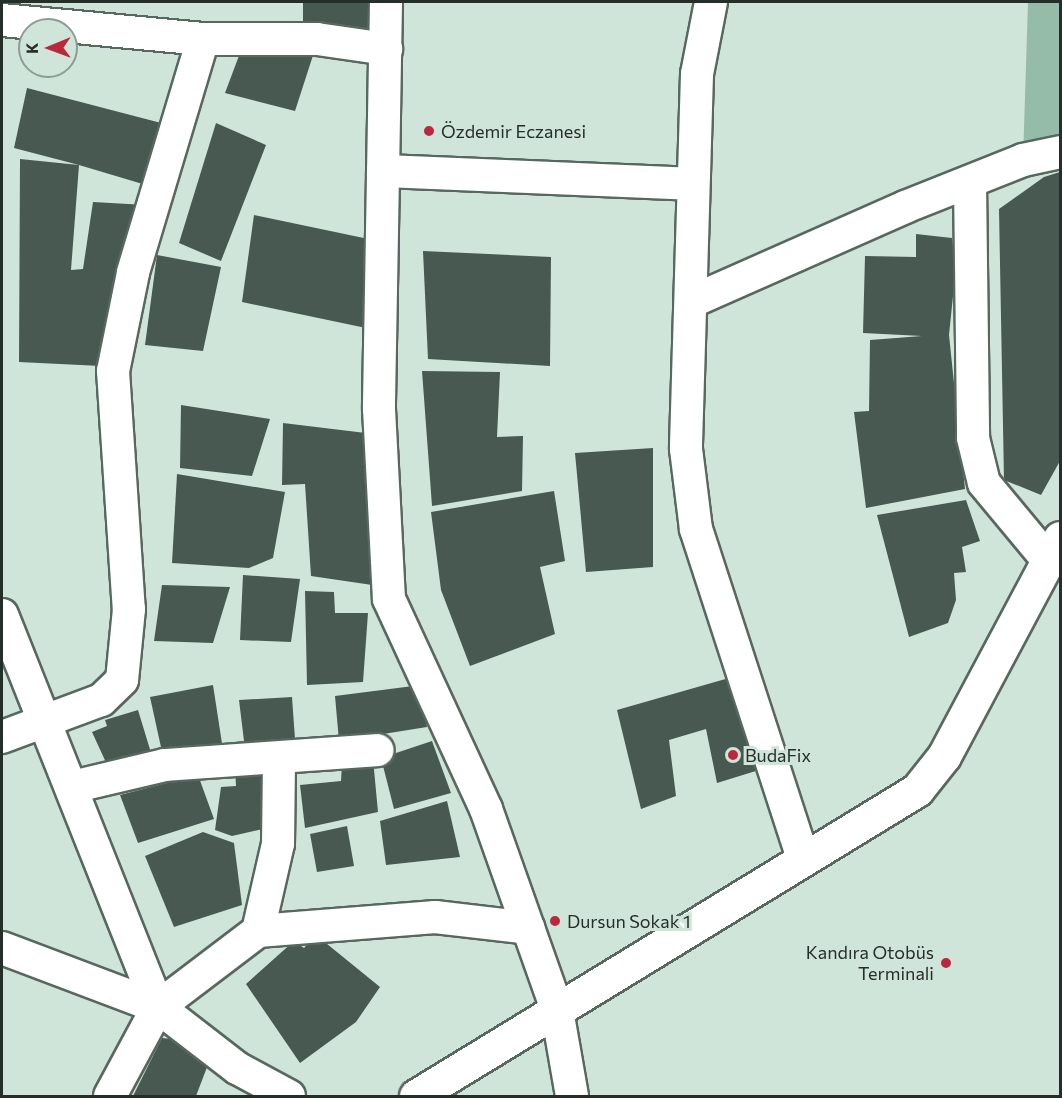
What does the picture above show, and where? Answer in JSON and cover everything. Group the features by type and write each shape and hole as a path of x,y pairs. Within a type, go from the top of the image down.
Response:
{"street":[{"path":"387,2 379,410 389,599 486,809 557,1010 572,1096"},
{"path":"711,2 697,74 692,184 693,301 686,449 696,529 803,859"},
{"path":"2,20 203,39 317,39 386,49"},
{"path":"2,737 101,700 122,680 129,609 113,370 134,273 203,39"},
{"path":"693,301 970,182 1060,152"},
{"path":"383,171 692,184"},
{"path":"416,1096 917,790 944,756 1054,549 984,483 973,438 970,182"},
{"path":"2,615 47,720 158,1007"},
{"path":"72,787 165,765 279,761 376,750"},
{"path":"258,930 278,844 279,761"},
{"path":"110,1096 158,1007 258,930 435,917 528,928"},
{"path":"2,948 158,1007 237,1068 289,1096"}],"green space":[{"path":"1028,2 1060,2 1060,152 1023,160"}],"building":[{"path":"303,2 378,2 378,31 303,28"},
{"path":"317,43 295,111 225,93 243,45"},
{"path":"27,88 165,124 146,185 14,148"},
{"path":"216,123 266,145 221,261 179,243"},
{"path":"20,159 79,165 71,270 83,269 93,202 146,205 101,366 19,362"},
{"path":"1060,172 1060,461 1041,495 1004,480 999,209 1044,177"},
{"path":"254,215 378,241 366,328 242,302"},
{"path":"916,234 952,238 956,267 949,335 965,489 866,508 854,412 869,411 870,340 922,336 863,333 865,256 916,257"},
{"path":"423,251 551,257 550,366 428,359"},
{"path":"157,255 221,267 203,351 145,345"},
{"path":"422,371 500,372 497,437 523,436 522,491 432,506"},
{"path":"181,405 270,419 252,476 180,468"},
{"path":"283,423 374,434 379,586 311,576 305,484 282,485"},
{"path":"653,448 653,567 586,572 575,453"},
{"path":"177,474 285,492 273,558 249,568 172,563"},
{"path":"554,491 565,561 540,567 555,634 470,666 441,590 431,512"},
{"path":"966,500 980,541 962,547 966,572 954,573 956,600 948,623 909,637 877,515"},
{"path":"243,575 300,579 291,642 240,640"},
{"path":"162,585 230,587 213,643 154,641"},
{"path":"305,591 334,592 335,613 368,613 363,682 307,685"},
{"name":"BudaFix","path":"736,676 759,770 717,783 706,729 669,740 676,796 641,809 617,710"},
{"path":"213,685 223,750 164,761 150,697"},
{"path":"421,685 427,727 339,741 335,696"},
{"path":"292,697 296,753 236,756 234,742 244,741 239,700"},
{"path":"138,710 152,756 109,769 92,732 107,726 105,720"},
{"path":"432,741 451,793 394,809 381,758"},
{"path":"373,759 378,812 305,828 300,785 341,781 342,763"},
{"path":"235,768 271,769 272,827 232,836 215,830 221,787 236,786"},
{"path":"198,775 214,819 138,843 120,795"},
{"path":"447,801 460,857 386,865 380,821"},
{"path":"347,826 354,866 317,872 310,834"},
{"path":"203,832 234,843 242,905 174,927 145,856"},
{"path":"316,935 380,987 356,1022 300,1063 246,984 294,941 304,948"},
{"path":"162,1038 191,1041 209,1062 196,1096 133,1096"}],"place":[{"name":"Özdemir Eczanesi","path":"429,131"},
{"name":"BudaFix","path":"733,755"},
{"name":"Dursun Sokak 1","path":"555,921"},
{"name":"Kandıra Otobüs Terminali","path":"946,963"}]}
